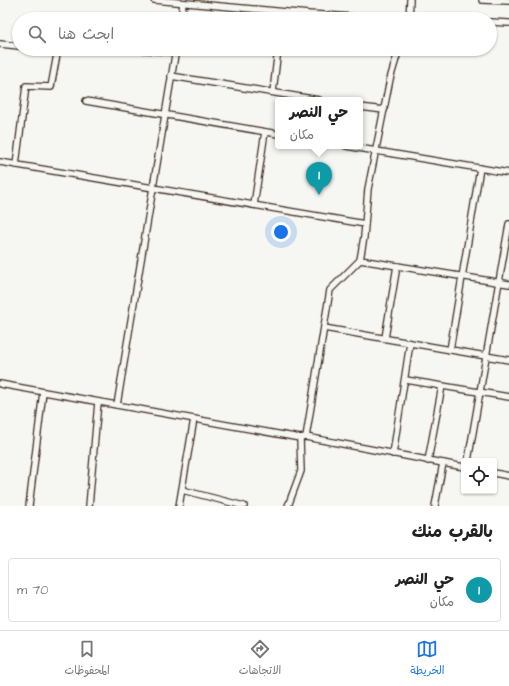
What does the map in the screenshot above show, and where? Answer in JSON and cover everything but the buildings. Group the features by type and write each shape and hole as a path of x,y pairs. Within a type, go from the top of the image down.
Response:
{"street":[{"path":"154,0 283,12"},
{"path":"409,12 410,0"},
{"path":"482,0 509,1"},
{"path":"182,12 184,3"},
{"path":"497,22 509,23"},
{"path":"0,44 12,45"},
{"path":"16,165 26,86 51,87 57,56"},
{"path":"117,405 175,56"},
{"path":"273,92 277,56"},
{"path":"288,506 301,471 303,437 330,290 360,260 368,189 390,79 397,56"},
{"path":"171,76 302,97"},
{"path":"86,101 275,134"},
{"path":"363,106 384,110"},
{"path":"254,205 265,132"},
{"path":"363,149 509,173"},
{"path":"0,162 365,224"},
{"path":"450,350 480,168"},
{"path":"469,458 509,224"},
{"path":"360,260 509,284"},
{"path":"385,338 397,266"},
{"path":"324,328 509,360"},
{"path":"393,454 406,380 410,343"},
{"path":"406,380 509,397"},
{"path":"0,384 461,466"},
{"path":"428,461 442,386"},
{"path":"29,506 43,392"},
{"path":"89,506 98,402"},
{"path":"179,506 194,419"},
{"path":"435,506 443,463"},
{"path":"497,474 509,476"},
{"path":"182,490 244,506"}],"place":[{"name":"حي النصر","path":"319,195"}]}
